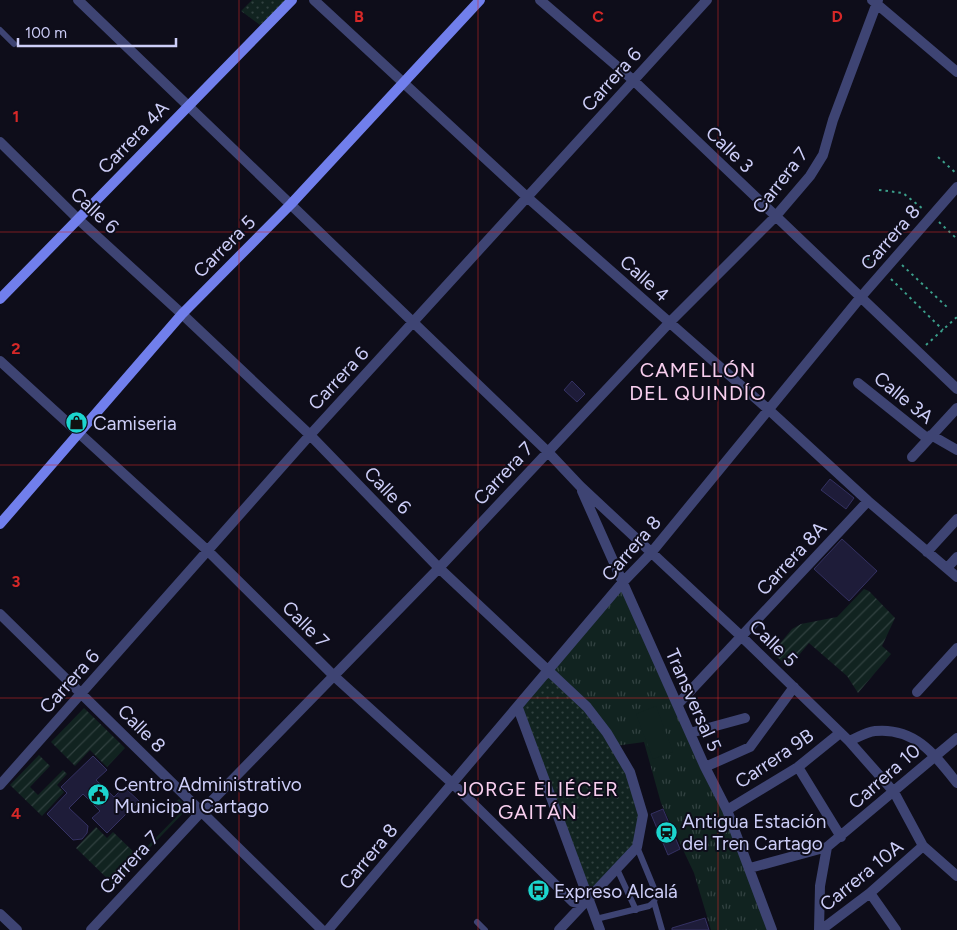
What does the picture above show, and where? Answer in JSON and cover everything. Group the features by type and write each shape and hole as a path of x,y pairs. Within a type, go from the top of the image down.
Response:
{"main road":[{"name":"Carrera 4A","path":"0,299 292,0"},
{"name":"Carrera 5","path":"0,524 182,314 291,204 480,0"}],"street":[{"name":"Calle 5","path":"78,0 414,323 580,486 742,637 849,741 894,792 923,846 957,876"},
{"name":"Calle 4","path":"314,0 404,81 528,198 769,410 868,501 957,577"},
{"name":"Calle 3","path":"540,0 633,80 957,389"},
{"name":"Carrera 6","path":"0,785 310,435 708,0"},
{"path":"875,2 957,72"},
{"name":"Carrera 7","path":"91,930 201,812 439,568 669,323 775,217 810,176 823,155 833,120 875,2"},
{"name":"Calle 6","path":"0,142 78,219 310,435 439,568 587,707 604,729 630,772 643,815 636,847 589,900 559,930"},
{"name":"Carrera 8","path":"328,930 622,584 651,553 860,298 957,186"},
{"name":"Calle 7","path":"0,361 208,551 334,676 452,783 573,902 581,904 589,900"},
{"name":"Calle 3A","path":"858,383 929,437 957,450"},
{"path":"912,457 957,408"},
{"name":"Transversal 5","path":"580,486 705,767 727,810 772,930"},
{"name":"Carrera 8A","path":"678,704 868,501"},
{"path":"927,552 957,519"},
{"path":"946,568 957,557"},
{"name":"Calle 8","path":"0,614 322,930"},
{"path":"917,692 957,648"},
{"path":"705,767 750,747 794,687"},
{"path":"518,708 600,930"},
{"path":"690,733 745,718"},
{"path":"849,741 874,731 916,738 935,755 957,783"},
{"name":"Carrera 9B","path":"727,810 798,767 840,733"},
{"name":"Carrera 10","path":"750,868 827,848 957,738"},
{"path":"798,767 841,836"},
{"name":"Carrera 10A","path":"820,930 870,893 923,846"},
{"path":"820,930 820,886 827,848"},
{"path":"870,893 896,930"},
{"path":"0,914 17,930"}],"lane":[{"path":"0,30 14,44"},
{"path":"636,847 656,893 654,902 662,930"},
{"path":"617,869 636,910"},
{"path":"596,919 636,910 649,906 654,902"},
{"path":"477,922 485,930"}],"path":[{"path":"938,157 957,174"},
{"path":"879,190 903,193 957,239"},
{"path":"895,258 947,307"},
{"path":"884,271 943,330"},
{"path":"918,352 957,318"}],"green space":[{"path":"252,0 287,0 260,25 241,11"},
{"path":"624,587 678,704 772,930 711,930 694,873 661,803 644,742 615,746 550,671"},
{"path":"864,589 869,591 895,618 882,646 891,654 858,693 847,676 809,643 789,667 772,653 792,629 801,624 837,617"},
{"path":"548,674 579,699 615,746 643,815 637,847 589,900 518,708"},
{"path":"656,706 673,752 653,759 636,714"},
{"path":"84,708 125,748 107,767 90,750 75,766 51,742"},
{"path":"39,755 50,766 30,787 38,795 63,770 67,774 57,785 64,792 42,816 10,785"},
{"path":"179,799 188,808 114,885 76,848 96,827 107,838 113,832 138,856 179,814 171,806"}],"building":[{"path":"572,381 585,394 577,402 564,390"},
{"path":"830,479 854,498 846,509 821,490"},
{"path":"842,539 877,571 849,601 814,569"},
{"path":"93,756 107,770 96,780 114,797 124,787 139,801 107,833 92,818 100,811 83,794 69,808 88,826 87,833 82,839 73,840 47,814 67,793 61,787"},
{"name":"Antigua Estación del Tren Cartago","path":"663,809 680,849 668,855 651,814"},
{"path":"705,918 709,930 672,930 672,928"}],"place":[{"name":"Camiseria","path":"77,423"},
{"name":"Centro Administrativo Municipal Cartago","path":"98,795"},
{"name":"Antigua Estación del Tren Cartago","path":"666,832"},
{"name":"Expreso Alcalá","path":"538,891"}],"district":[{"name":"CAMELLÓN DEL QUINDÍO","path":"698,382"},
{"name":"JORGE ELIÉCER GAITÁN","path":"538,800"}]}
